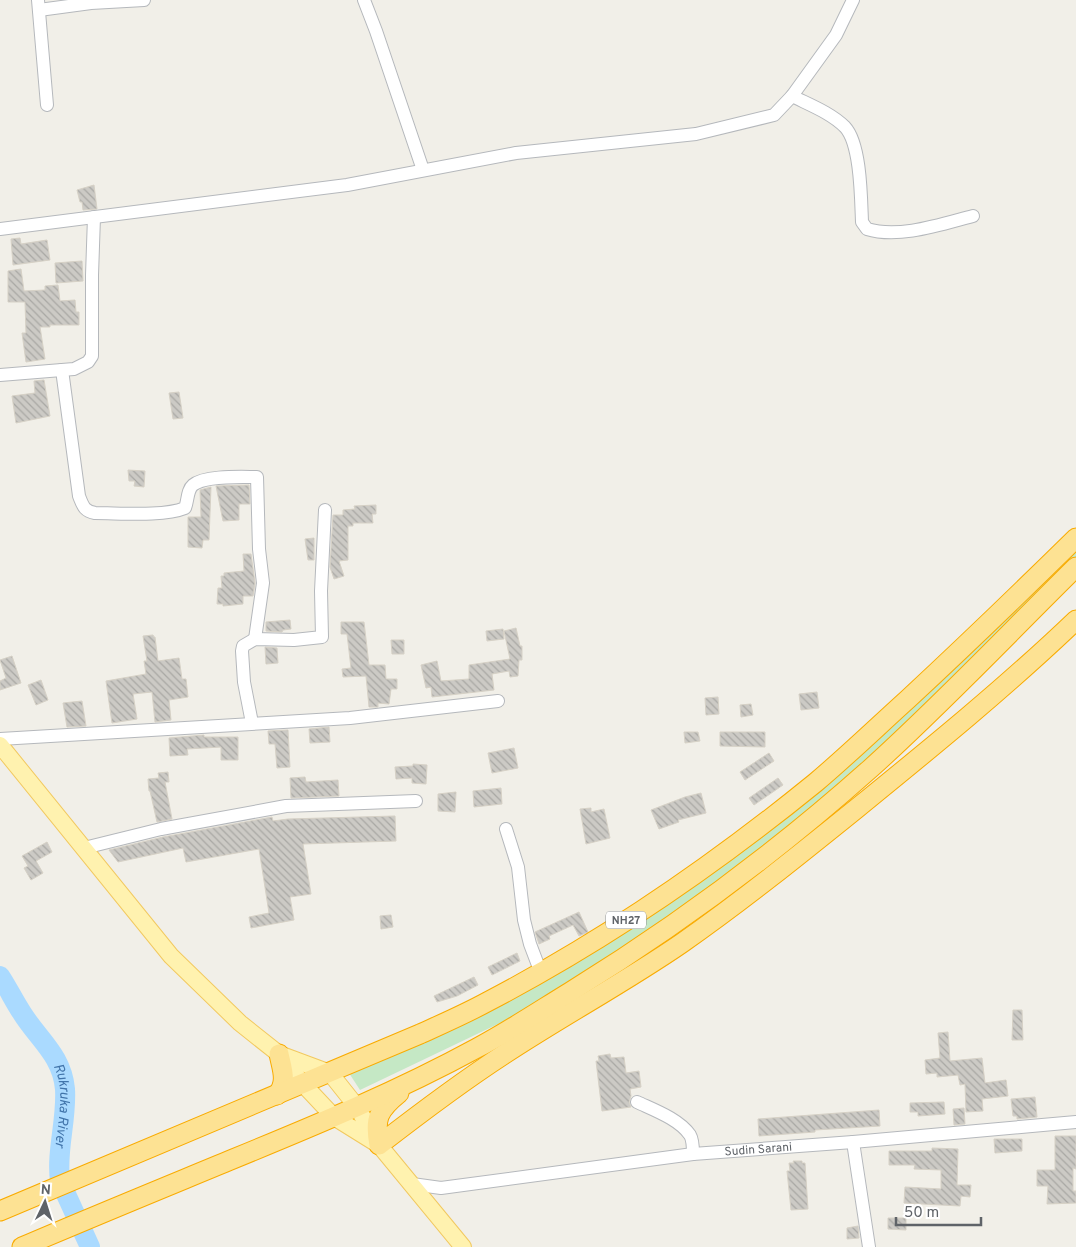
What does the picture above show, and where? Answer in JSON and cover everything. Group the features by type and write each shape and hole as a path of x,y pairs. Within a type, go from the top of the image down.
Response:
{"highway":[{"name":"NH27","path":"2,1211 330,1073 486,1003 541,973 637,914 690,878 816,782 993,620 1076,538"},
{"name":"NH27","path":"22,1247 334,1117 413,1081 478,1047 600,974 660,935 752,868 800,829 873,766 1076,567"},
{"path":"413,1081 388,1102 380,1113 376,1131 379,1145 502,1055 636,973 723,913 778,871 955,727 1003,687 1076,620"},
{"path":"277,1095 284,1082 279,1054"}],"main road":[{"path":"0,745 171,956 240,1023 279,1054 303,1084 334,1117 379,1145"},
{"path":"279,1054 330,1073 357,1107 379,1145 463,1247"}],"street":[{"path":"47,105 38,5 144,0"},
{"path":"364,0 422,170"},
{"path":"0,229 347,185 516,153 696,134 774,115 792,96 836,35 853,0"},
{"path":"792,96 826,113 846,128 853,139 857,156 862,222 867,229 885,233 904,231 973,216"},
{"path":"0,375 62,370 83,366 92,356 94,217"},
{"path":"62,370 80,496 82,506 87,511 176,512 185,508 188,492 198,482 229,476 257,477 258,549 263,583 255,639"},
{"path":"252,723 244,682 242,651 246,643 255,639 294,640 322,637 321,591 325,510"},
{"path":"0,739 350,718 498,701"},
{"path":"84,848 162,829 286,806 416,801"},
{"path":"506,829 518,868 523,913 530,944 541,973"},
{"path":"637,1102 667,1117 683,1128 691,1137 694,1154"},
{"name":"Sudin Sarani","path":"412,1184 441,1188 694,1154 1076,1122"},
{"path":"852,1142 869,1247"},
{"path":"432,1209 441,1188"}],"green space":[{"path":"1076,546 1076,560 877,755 691,906 525,1011 360,1090 349,1073 682,893"}],"building":[{"path":"94,185 97,209 83,210 77,190"},
{"path":"20,238 21,244 47,240 50,260 13,265 11,239"},
{"path":"82,261 83,281 56,283 55,263"},
{"path":"21,269 24,291 45,290 45,286 58,285 60,301 75,300 76,312 79,312 79,325 40,327 45,359 26,362 22,333 26,333 25,302 8,302 8,271"},
{"path":"44,380 50,416 16,423 12,396 35,393 34,381"},
{"path":"179,392 183,418 173,419 169,393"},
{"path":"128,470 145,471 144,487 134,486 135,481 129,481"},
{"path":"249,485 250,504 239,504 239,520 223,521 216,486"},
{"path":"211,487 209,540 203,540 202,548 188,547 188,517 201,517 200,490"},
{"path":"376,505 376,514 372,514 373,523 353,523 353,526 348,526 348,560 339,561 344,576 334,579 330,567 333,515 343,515 343,510 355,509 354,506"},
{"path":"314,538 314,560 308,560 305,539"},
{"path":"243,554 251,554 255,583 253,596 243,596 243,604 223,606 223,604 217,604 218,588 222,588 221,576 224,576 224,573 244,571"},
{"path":"290,620 291,629 283,630 282,632 266,631 266,622"},
{"path":"341,622 364,622 369,665 385,665 386,679 397,679 397,689 391,689 389,704 378,703 378,707 369,707 366,676 343,677 342,669 351,668 347,634 341,634"},
{"path":"516,628 520,646 522,646 522,660 519,660 518,676 510,677 509,671 492,674 494,690 432,697 431,687 426,688 421,665 437,661 441,681 469,679 469,665 510,659 504,631"},
{"path":"503,629 504,639 487,641 486,631"},
{"path":"153,635 155,637 158,661 179,658 182,679 186,679 188,697 169,700 171,720 155,722 152,692 133,694 137,719 112,723 106,681 146,674 144,661 147,661 143,636"},
{"path":"391,640 404,640 404,654 392,654"},
{"path":"265,647 277,648 278,663 266,664"},
{"path":"12,656 21,683 0,690 0,681 6,678 0,660"},
{"path":"41,680 48,700 36,705 28,685"},
{"path":"817,692 819,708 801,710 799,694"},
{"path":"718,697 719,714 706,715 705,698"},
{"path":"82,701 86,726 67,727 63,703"},
{"path":"751,704 753,715 741,717 740,705"},
{"path":"329,727 330,742 310,743 309,729"},
{"path":"288,730 290,767 277,768 275,744 269,744 268,731"},
{"path":"684,732 698,732 700,741 685,743"},
{"path":"720,732 765,732 765,747 720,746"},
{"path":"204,735 204,737 238,737 238,760 221,760 221,747 187,749 188,755 170,756 169,738"},
{"path":"514,748 518,768 492,773 488,753"},
{"path":"769,753 774,761 745,780 740,772"},
{"path":"413,764 427,765 426,784 412,783 412,778 396,779 395,767 413,766"},
{"path":"168,772 169,782 165,782 172,819 157,822 148,779 159,778 158,773"},
{"path":"305,777 306,782 338,780 339,796 291,798 290,778"},
{"path":"778,778 783,785 754,805 749,798"},
{"path":"501,788 502,804 474,807 473,791"},
{"path":"456,792 455,812 438,811 438,794"},
{"path":"701,793 706,813 678,820 679,822 659,829 651,810"},
{"path":"591,808 591,812 604,809 610,838 586,844 580,809"},
{"path":"395,816 396,841 303,844 311,894 290,897 294,920 251,928 249,917 269,913 259,849 186,862 183,848 118,862 109,850 163,837 272,817 273,821"},
{"path":"47,842 52,852 36,861 43,873 31,880 24,868 28,866 22,856"},
{"path":"579,912 588,932 579,936 573,925 549,936 550,939 539,944 535,932"},
{"path":"391,915 393,927 381,929 380,916"},
{"path":"517,953 520,961 492,975 488,967"},
{"path":"474,977 478,985 457,996 437,1002 434,996"},
{"path":"1013,1010 1022,1010 1023,1040 1012,1040"},
{"path":"948,1032 950,1061 982,1058 985,1083 1006,1080 1008,1096 982,1099 983,1111 966,1112 965,1084 960,1085 958,1075 937,1077 937,1073 926,1074 925,1060 940,1058 938,1033"},
{"path":"610,1054 611,1058 624,1057 626,1073 639,1071 641,1087 630,1089 631,1096 629,1102 631,1107 602,1111 596,1061 599,1061 598,1056"},
{"path":"1035,1097 1037,1117 1017,1119 1017,1116 1013,1116 1011,1099"},
{"path":"944,1102 945,1114 918,1116 918,1112 910,1112 910,1103"},
{"path":"964,1108 965,1124 954,1125 953,1109"},
{"path":"879,1110 880,1126 759,1136 758,1119"},
{"path":"1055,1136 1076,1136 1076,1169 1073,1168 1073,1191 1076,1191 1076,1203 1047,1204 1048,1186 1037,1186 1037,1170 1055,1170"},
{"path":"994,1139 1022,1139 1022,1151 995,1153"},
{"path":"932,1148 958,1149 957,1185 971,1185 970,1197 961,1196 960,1206 904,1203 905,1187 941,1189 941,1170 914,1169 915,1165 889,1165 889,1151 932,1151"},
{"path":"793,1161 805,1163 808,1209 791,1210 787,1171 790,1171 789,1163 794,1163"},
{"path":"888,1218 906,1218 906,1230 888,1229"},
{"path":"858,1226 859,1238 847,1239 847,1228"}],"waterway":[{"name":"Rukruka River","path":"0,976 22,1013 54,1057 63,1077 65,1101 59,1158 60,1181 90,1247"}]}
